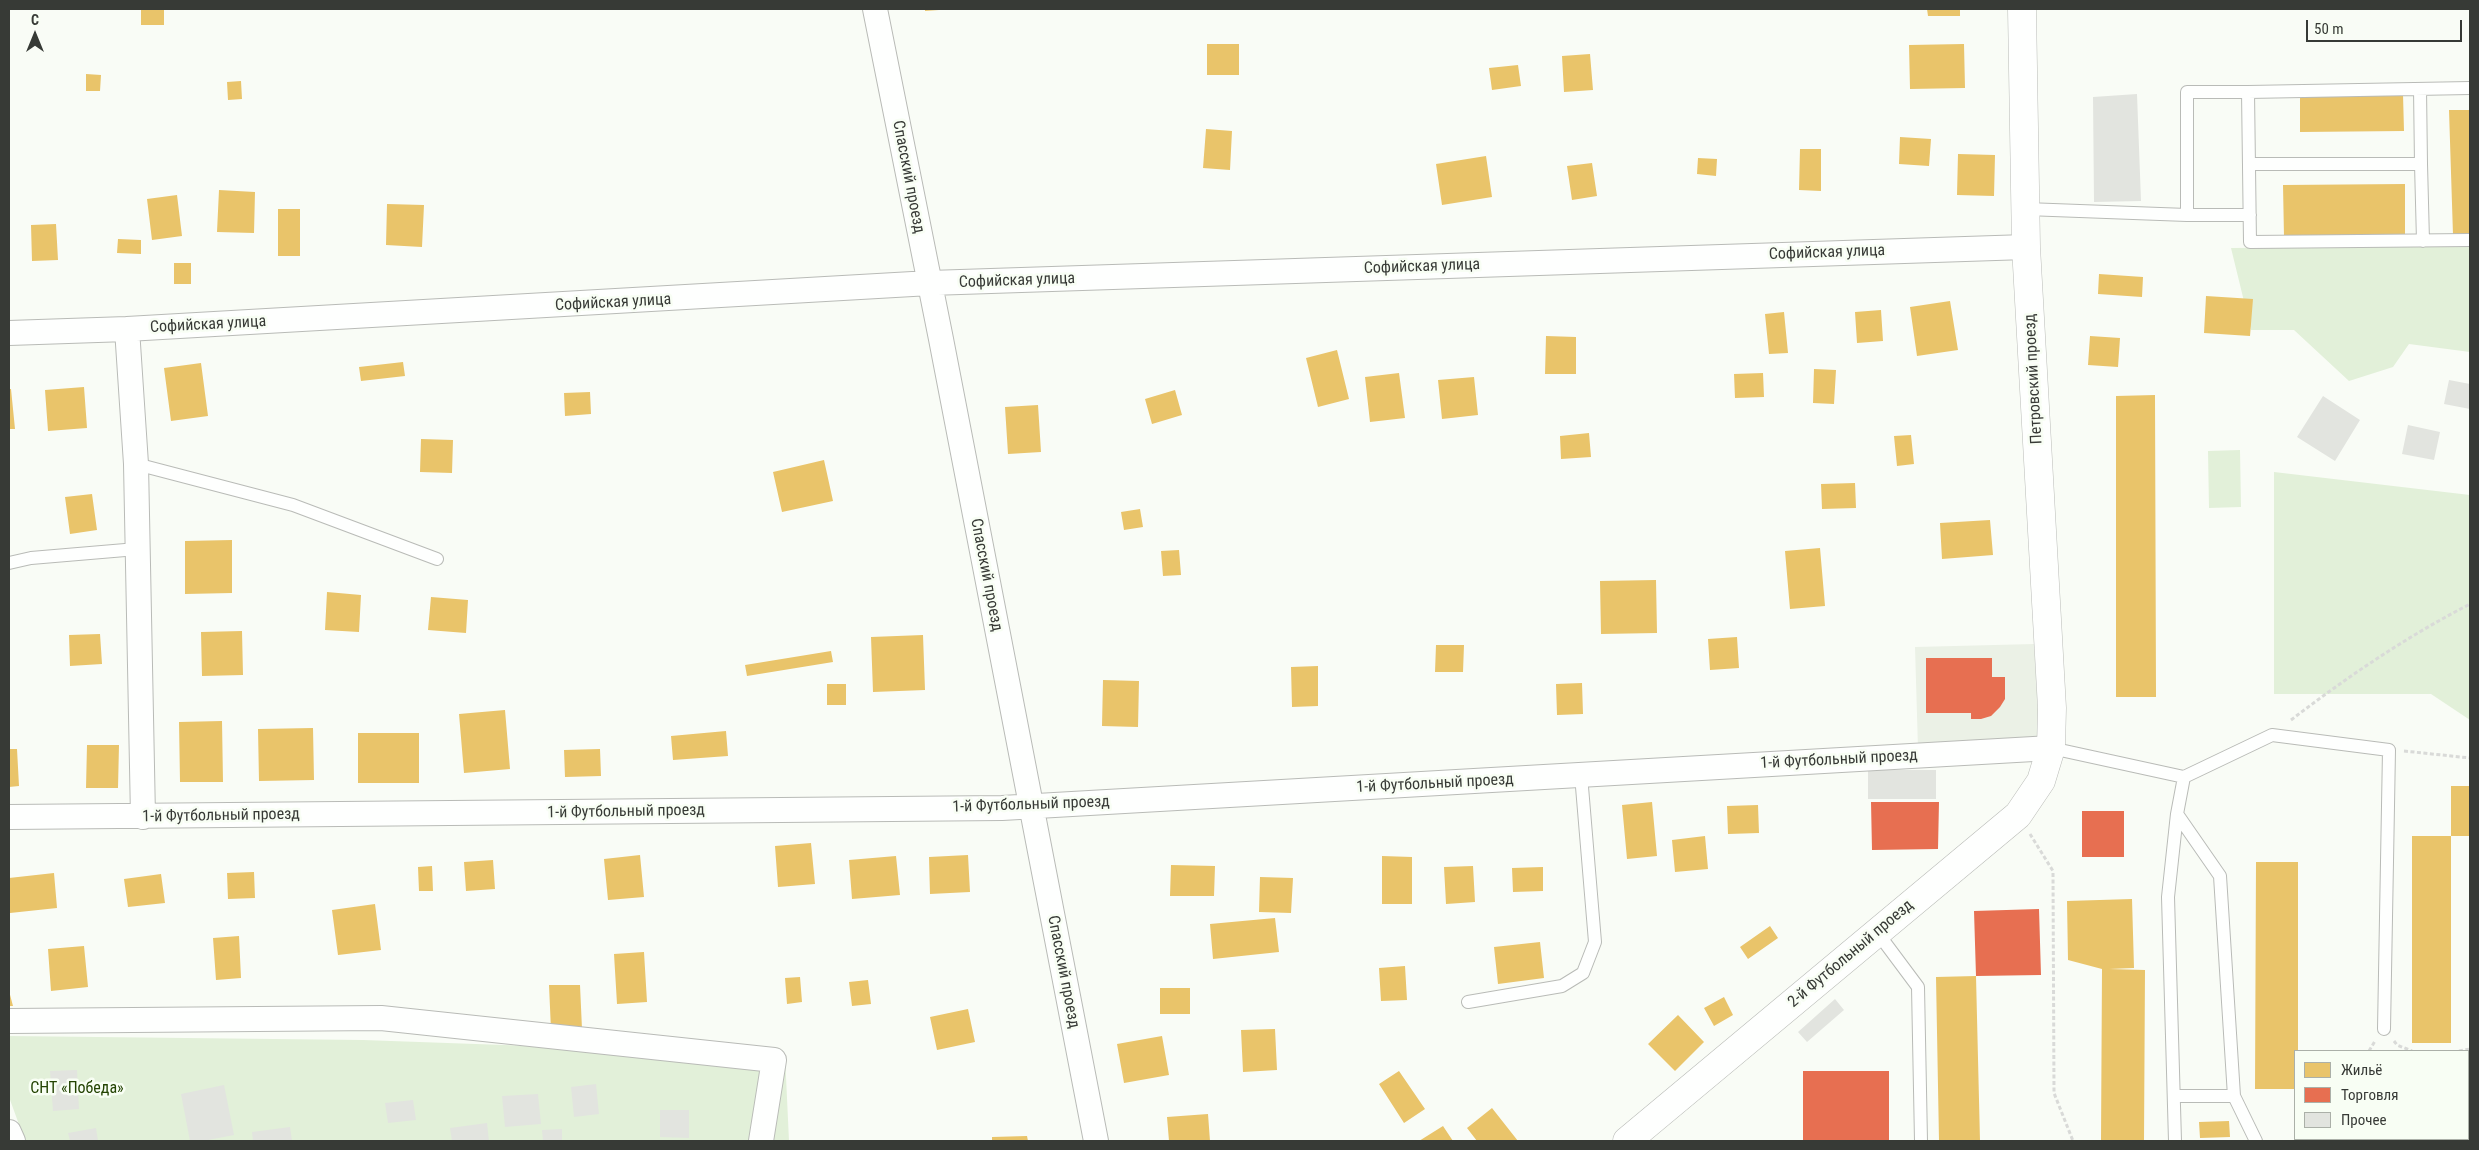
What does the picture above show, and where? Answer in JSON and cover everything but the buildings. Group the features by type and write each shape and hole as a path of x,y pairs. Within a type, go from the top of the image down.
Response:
{"street":[{"name":"Спасский проезд","path":"875,9 1096,1141"},
{"name":"Петровский проезд","path":"2022,9 2026,246 2052,708 2051,748"},
{"name":"Софийская улица","path":"9,333 127,329 930,283 2026,246"},
{"path":"127,329 136,464 143,817"},
{"name":"1-й Футбольный проезд","path":"9,817 1032,806 2051,748"},
{"name":"2-й Футбольный проезд","path":"1627,1141 2018,815 2041,782 2051,748"},
{"path":"9,1021 381,1018 774,1060 761,1141"},
{"path":"9,1132 12,1141"}],"lane":[{"path":"2187,215 2186,92 2470,88"},
{"path":"2420,89 2423,241"},
{"path":"2248,92 2250,242 2470,240"},
{"path":"2249,164 2421,164"},
{"path":"2026,209 2187,215 2250,214"},
{"path":"136,464 293,506 437,559"},
{"path":"9,563 31,558 138,549"},
{"path":"2051,748 2184,777 2272,735 2389,750 2384,1029"},
{"path":"1468,1002 1562,986 1583,972 1595,942 1581,775"},
{"path":"2175,1141 2168,897 2177,814 2184,777"},
{"path":"2177,814 2220,876 2234,1096 2256,1141"},
{"path":"1877,932 1918,987 1921,1141"},
{"path":"2174,1096 2234,1096"}],"path":[{"path":"2272,735 2342,680 2437,621 2470,604"},
{"path":"2389,750 2470,758"},
{"path":"2018,815 2052,871 2054,1093 2073,1141"}],"shaded area":[{"path":"2034,644 2040,743 1918,749 1915,647"}],"green space":[{"path":"2470,246 2470,352 2409,344 2393,367 2349,381 2294,330 2251,330 2231,248"},
{"path":"2240,450 2241,507 2209,508 2208,451"},
{"path":"2274,472 2470,495 2470,720 2431,694 2274,694"},
{"name":"СНТ «Победа»","path":"9,1036 363,1040 785,1055 789,1141 25,1141 9,1097"}]}
